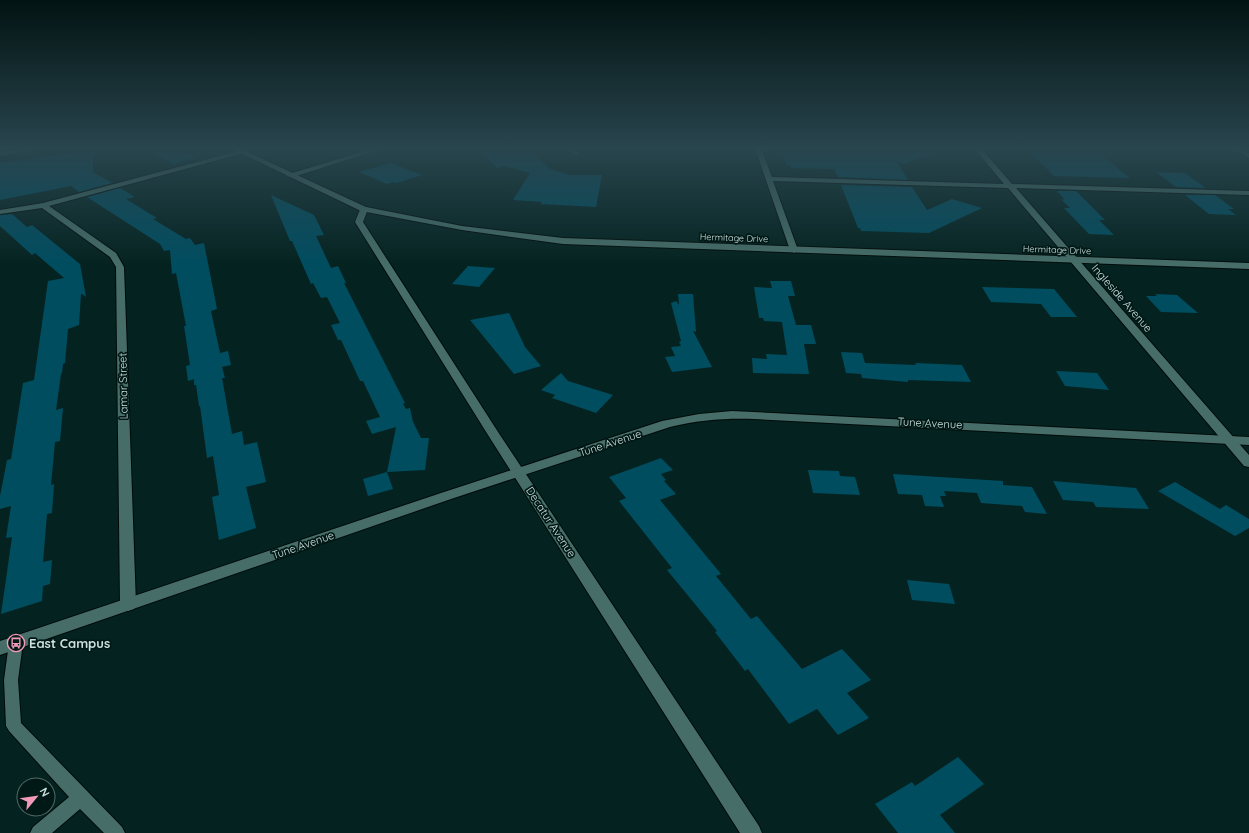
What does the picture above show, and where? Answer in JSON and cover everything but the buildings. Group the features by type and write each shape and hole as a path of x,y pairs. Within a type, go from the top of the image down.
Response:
{"street":[{"path":"0,212 43,205 111,187"},
{"name":"Hermitage Drive","path":"317,187 364,208 462,228 563,241 1249,266"},
{"path":"771,187 794,250"},
{"name":"Ingleside Avenue","path":"1011,187 1249,463"},
{"path":"1040,187 1249,193"},
{"name":"Lamar Street","path":"43,205 113,255 120,267 128,605"},
{"name":"Decatur Avenue","path":"364,208 359,222 752,833"},
{"name":"Tune Avenue","path":"0,648 446,496 687,418 732,414 1007,427 1249,441"}],"lane":[{"path":"16,643 11,680 14,726 116,833"},
{"path":"39,833 81,798"}],"place":[{"name":"East Campus","path":"16,643"}]}
